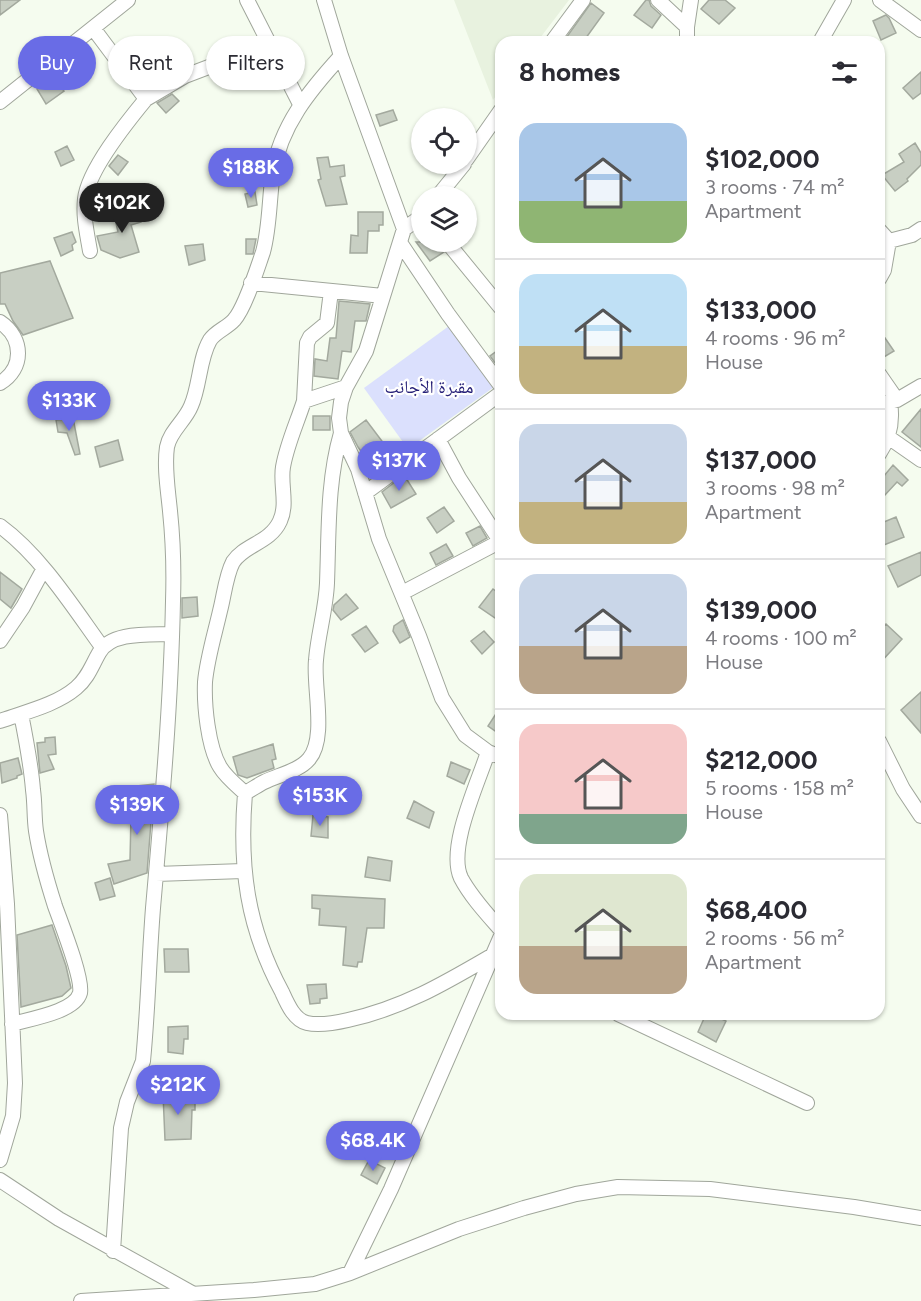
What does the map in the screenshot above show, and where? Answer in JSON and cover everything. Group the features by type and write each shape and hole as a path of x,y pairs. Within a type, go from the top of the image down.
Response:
{"street":[{"path":"0,102 128,0"},
{"path":"247,0 265,36"},
{"path":"245,793 300,766 310,758 316,745 318,729 316,660 325,612 331,476 340,433 341,402 346,387 366,351 404,229 341,56 324,0"},
{"path":"557,36 584,0"},
{"path":"658,0 687,27"},
{"path":"687,36 691,0"},
{"path":"823,36 844,0"},
{"path":"880,0 921,30"},
{"path":"93,28 146,99"},
{"path":"113,1251 121,1128 143,1061 168,734 172,634 172,540 166,466 167,447 170,436 190,408 198,387 209,342 240,312 252,283 268,227 273,171 279,148 300,104 341,56"},
{"path":"90,251 84,218 85,197 90,181 129,119 146,99 184,76 206,68"},
{"path":"293,90 300,104"},
{"path":"477,144 495,118"},
{"path":"446,186 456,174"},
{"path":"404,229 411,224"},
{"path":"889,241 912,235 921,229"},
{"path":"885,237 889,241"},
{"path":"885,264 889,241"},
{"path":"401,244 495,378"},
{"path":"455,252 495,301"},
{"path":"252,283 383,296"},
{"path":"245,793 229,779 220,767 214,752 206,708 206,682 215,632 232,565 243,552 263,541 273,532 281,520 284,506 282,480 284,465 304,401 306,348 310,337 327,323 331,291"},
{"path":"0,322 5,325 15,340 18,353 16,368 10,377 0,383"},
{"path":"885,443 892,415 889,402 921,386"},
{"path":"304,401 346,387"},
{"path":"364,493 495,397"},
{"path":"340,433 358,469 380,539 442,698 465,735 494,755 464,823 457,862 460,877 495,923"},
{"path":"888,437 921,460"},
{"path":"438,439 459,478 495,533"},
{"path":"0,526 22,544 102,648"},
{"path":"402,593 495,544"},
{"path":"0,641 23,607 43,570"},
{"path":"0,721 56,700 78,687 92,668 102,648 117,639 172,634"},
{"path":"12,1024 63,1009 72,1004 80,993 78,972 41,860 35,829 29,756 21,714"},
{"path":"885,755 903,789 921,816"},
{"path":"245,793 242,825 243,871 257,937 269,968 294,1013 301,1021 309,1024 339,1022 402,1004 495,958"},
{"path":"0,815 5,945 12,1024 15,1101 9,1132 0,1160"},
{"path":"156,874 243,871"},
{"path":"350,1273 495,961"},
{"path":"631,1020 807,1103"},
{"path":"0,1180 113,1251 193,1293"},
{"path":"81,1301 315,1284 513,1211 576,1194 618,1187 710,1189 921,1218"}],"shaded area":[{"path":"454,0 569,0 542,36 495,36 495,97 493,100"}],"green space":[{"name":"مقبرة الأجانب","path":"449,326 494,387 408,449 364,388"}],"building":[{"path":"0,0 20,0 0,15"},
{"path":"646,0 649,0 651,6 661,15 652,28 634,15"},
{"path":"709,0 725,0 735,8 719,24 701,9"},
{"path":"591,3 604,13 587,36 567,36"},
{"path":"886,15 896,33 885,38 885,36 879,36 873,21"},
{"path":"921,72 921,93 913,99 903,88"},
{"path":"38,90 64,91 46,104"},
{"path":"172,94 179,101 166,113 157,103"},
{"path":"393,110 397,120 380,126 376,115"},
{"path":"915,143 921,153 921,165 907,179 908,181 895,191 885,179 885,173 904,162 899,154"},
{"path":"67,146 74,160 61,166 55,152"},
{"path":"118,155 128,162 118,175 109,166"},
{"path":"328,157 330,167 344,165 345,176 340,177 347,204 326,206 318,180 321,179 317,158"},
{"path":"255,192 257,205 248,207 245,194"},
{"path":"137,205 141,222 131,225 139,252 120,258 101,250 97,236 118,232 114,214 120,213 119,209"},
{"path":"358,212 383,212 383,225 379,225 379,231 368,231 367,253 350,253 351,235 358,236"},
{"path":"72,232 76,242 72,245 73,250 61,256 54,238"},
{"path":"246,239 256,239 253,254 246,254"},
{"path":"203,244 205,260 189,265 185,246"},
{"path":"423,252 444,252 430,261"},
{"path":"50,261 73,318 23,335 5,304 0,304 0,273"},
{"path":"339,301 370,304 366,321 355,321 351,352 342,351 338,379 314,376 315,359 327,361 330,338 336,338"},
{"path":"885,338 894,351 885,356"},
{"path":"495,352 495,363 490,356"},
{"path":"921,409 921,447 902,432"},
{"path":"313,416 330,416 330,430 313,430"},
{"path":"73,418 80,454 75,455 67,433 58,432 56,420"},
{"path":"366,420 394,457 375,471 350,432"},
{"path":"118,440 123,460 100,467 95,447"},
{"path":"893,465 908,480 902,486 897,482 885,495 885,475"},
{"path":"404,475 416,494 391,508 382,492"},
{"path":"444,507 454,521 437,533 427,518"},
{"path":"896,517 904,537 885,545 885,522"},
{"path":"480,526 487,538 473,546 466,533"},
{"path":"446,544 453,556 436,565 430,553"},
{"path":"921,552 921,575 898,587 888,566"},
{"path":"0,572 22,589 11,608 0,599"},
{"path":"493,589 495,590 495,618 479,607"},
{"path":"346,594 358,608 341,620 333,610 334,605"},
{"path":"197,597 198,616 182,618 182,598"},
{"path":"403,620 410,637 400,643 393,631 394,626"},
{"path":"885,625 902,639 885,657"},
{"path":"366,626 378,643 365,652 352,635"},
{"path":"484,631 494,642 482,654 471,641"},
{"path":"921,692 921,733 901,710"},
{"path":"495,715 495,731 488,726"},
{"path":"55,737 56,754 48,755 54,769 40,773 37,743 45,742 45,738"},
{"path":"273,744 276,759 272,760 274,768 247,778 238,775 233,757"},
{"path":"18,758 22,774 2,783 0,763"},
{"path":"451,762 470,770 464,784 447,776"},
{"path":"154,784 147,873 114,884 108,864 130,860 131,817 137,816 128,787"},
{"path":"414,801 434,812 429,828 407,818"},
{"path":"313,815 328,817 328,838 311,836"},
{"path":"368,857 392,861 390,881 365,877"},
{"path":"110,878 115,896 100,900 95,883"},
{"path":"312,895 385,899 384,928 367,928 362,962 358,962 357,967 343,965 346,927 319,925 320,909 312,908"},
{"path":"52,925 71,988 62,996 21,1007 17,935"},
{"path":"164,949 188,949 189,972 165,972"},
{"path":"326,984 327,998 320,999 320,1003 310,1004 307,985"},
{"path":"703,1020 726,1021 716,1042 698,1032"},
{"path":"188,1026 188,1039 184,1039 183,1054 168,1052 168,1027"},
{"path":"188,1093 195,1098 195,1110 192,1110 191,1139 165,1140 163,1094"},
{"path":"369,1160 385,1168 377,1184 361,1175"}]}
